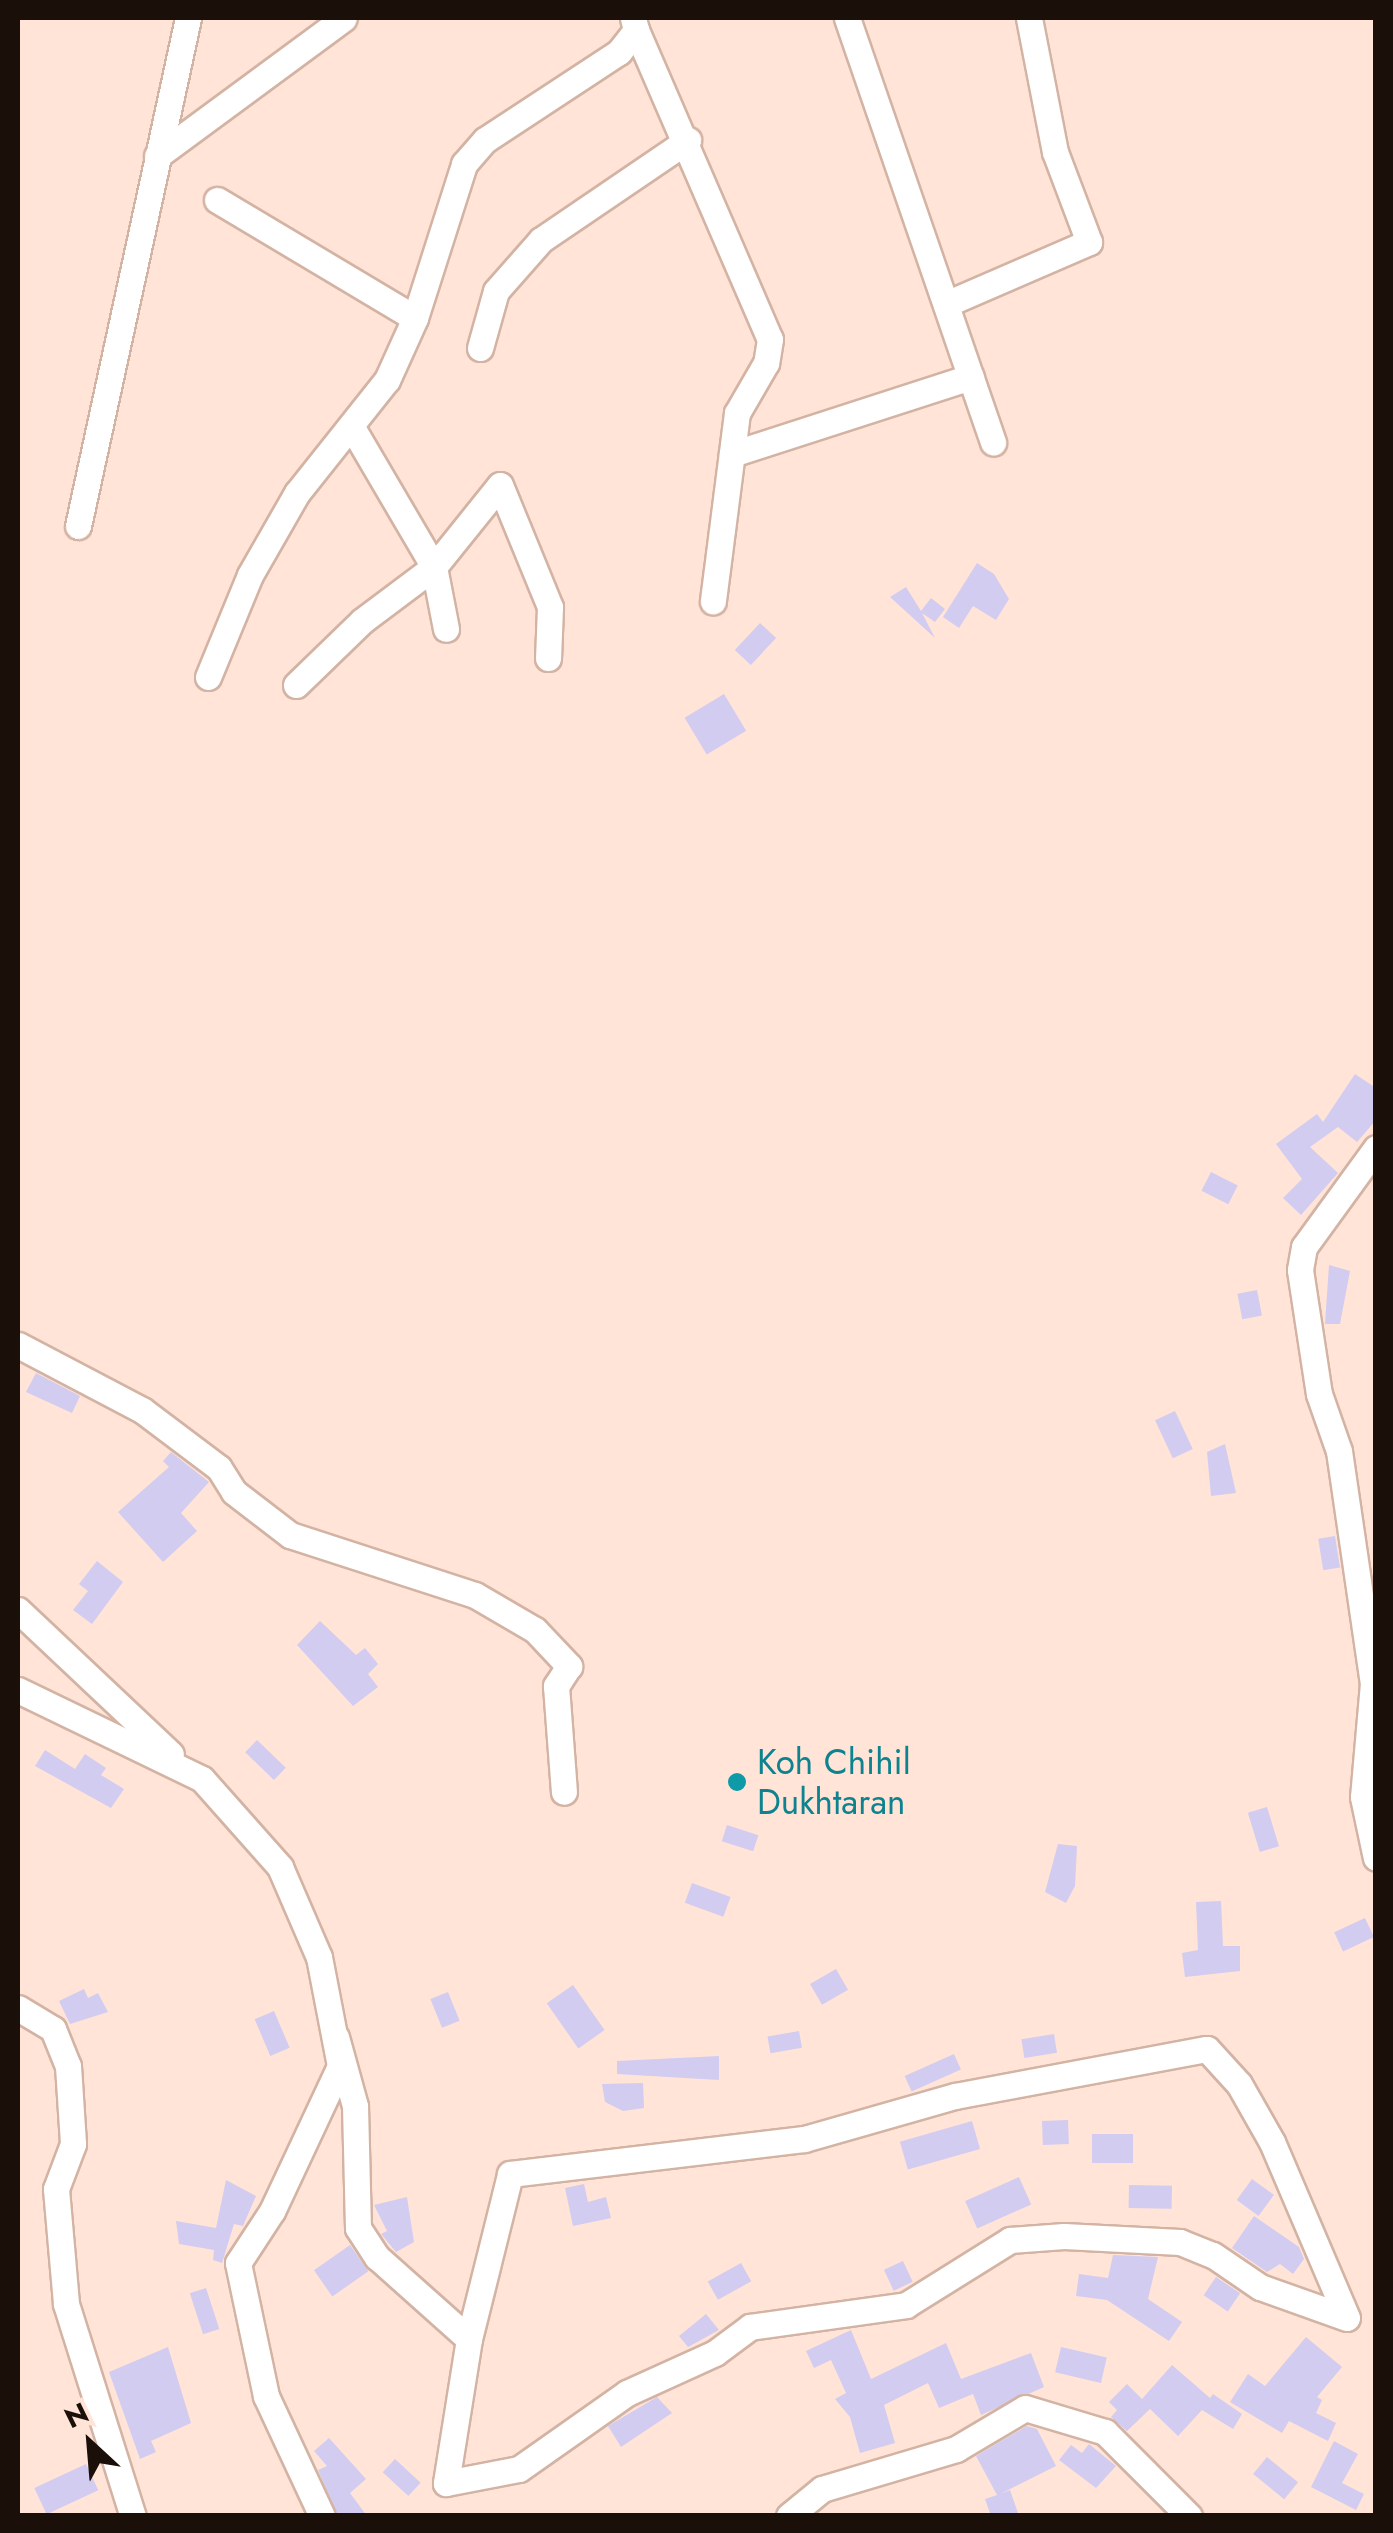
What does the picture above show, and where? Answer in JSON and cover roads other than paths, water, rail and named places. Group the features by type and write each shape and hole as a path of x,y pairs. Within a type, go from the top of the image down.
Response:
{"street":[{"path":"78,526 188,18"},
{"path":"157,156 344,18"},
{"path":"846,18 993,443"},
{"path":"946,304 1089,242 1056,152 1029,18"},
{"path":"634,24 688,140 770,339 766,363 737,413 713,600"},
{"path":"208,677 250,575 297,493 353,429 387,380 416,318 464,164 485,140 619,52 634,24"},
{"path":"480,348 496,292 541,240 688,140"},
{"path":"218,200 416,318"},
{"path":"732,454 970,377"},
{"path":"353,429 434,568 446,629"},
{"path":"296,684 362,620 434,568 490,489 500,485 550,607 548,658"},
{"path":"1376,1148 1304,1247 1300,1270 1319,1394 1339,1450 1373,1682 1363,1798 1376,1858"},
{"path":"18,1345 142,1410 219,1468 234,1492 290,1535 476,1595 534,1630 569,1666 556,1686 564,1792"},
{"path":"18,1610 202,1779 280,1866 318,1958 356,2106 358,2228 378,2257 469,2339"},
{"path":"18,1690 202,1779"},
{"path":"18,2008 54,2029 68,2066 73,2144 56,2189 66,2304 134,2516"},
{"path":"322,2516 266,2396 238,2263 327,2102 340,2066 336,2037"},
{"path":"1207,2049 1240,2084 1272,2142 1347,2318 1260,2287 1213,2255 1180,2242 1064,2236 1010,2240 906,2305 750,2327 715,2353 626,2393 519,2469 446,2483 469,2339 510,2174 804,2139 955,2096 1207,2049"},
{"path":"790,2516 822,2489 956,2449 1025,2408 1104,2432 1189,2516"}],"place":[{"name":"Koh Chihil Dukhtaran","path":"737,1782"}]}
